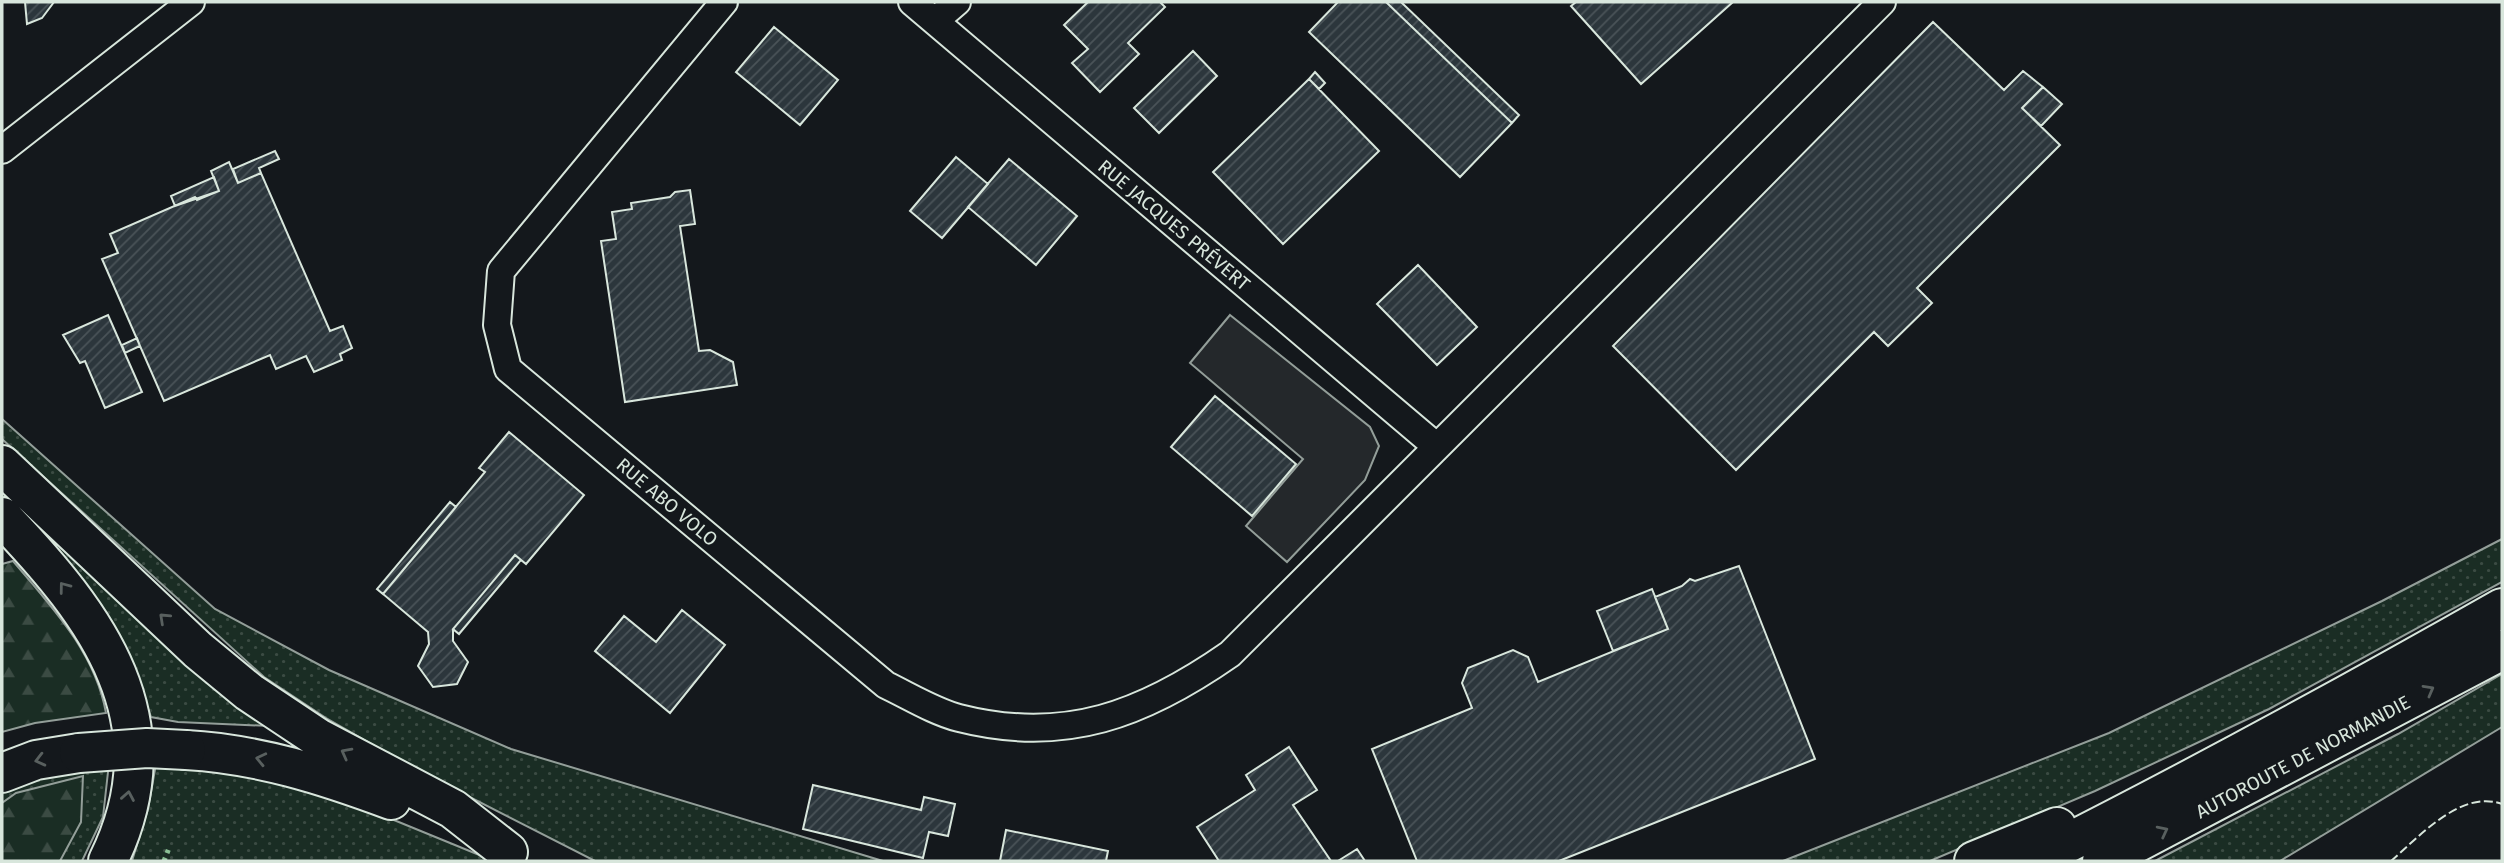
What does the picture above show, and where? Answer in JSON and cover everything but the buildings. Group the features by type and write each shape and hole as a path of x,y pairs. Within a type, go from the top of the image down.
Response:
{"highway":[{"path":"2,465 198,650 239,685 318,738 453,809 518,857"},
{"path":"2,517 51,570 95,630 124,687 131,718 133,767 124,819 108,861"},
{"name":"AUTOROUTE DE NORMANDIE","path":"2305,716 2502,608"},
{"name":"AUTOROUTE DE NORMANDIE","path":"2102,861 2502,650"},
{"path":"1974,861 2152,786 2305,716"},
{"path":"2032,861 2246,752 2305,716"},
{"path":"2,773 36,760 79,753 147,748 234,754 335,779 400,803 518,857"}],"street":[{"path":"2,150 191,2"},
{"name":"RUE ABO VOLO","path":"724,2 501,271 498,324 508,369 886,685 957,718 1033,730 1120,715 1184,687 1230,654 1882,2"},
{"name":"RUE JACQUES PRÉVERT","path":"912,2 1437,447"},
{"path":"935,21 957,2"}],"green space":[{"path":"2,419 215,609 329,670 511,749 883,861 595,861 417,770 326,718 264,677 2,439"},
{"path":"2,482 269,726 178,722 151,717 140,686 65,563 2,498"},
{"path":"2502,539 2502,582 2269,709 2095,791 1930,861 1783,861 2109,733 2382,601"},
{"path":"13,561 57,613 82,650 100,691 106,713 35,723 2,732 2,564"},
{"path":"2502,674 2502,727 2280,861 2155,861 2398,734"},
{"path":"109,763 103,817 82,861 2,861 2,785"},
{"path":"203,763 328,793 494,861 132,861 148,809 156,764"},
{"path":"83,776 81,822 60,861 2,861 2,803 16,793"}],"shaded area":[{"path":"1230,315 1370,427 1379,446 1365,480 1287,562 1246,526 1303,459 1190,363"}],"hedge":[{"path":"164,861 169,848"}],"fence":[{"path":"2391,861 2428,828 2456,809 2487,801 2502,804"}]}
